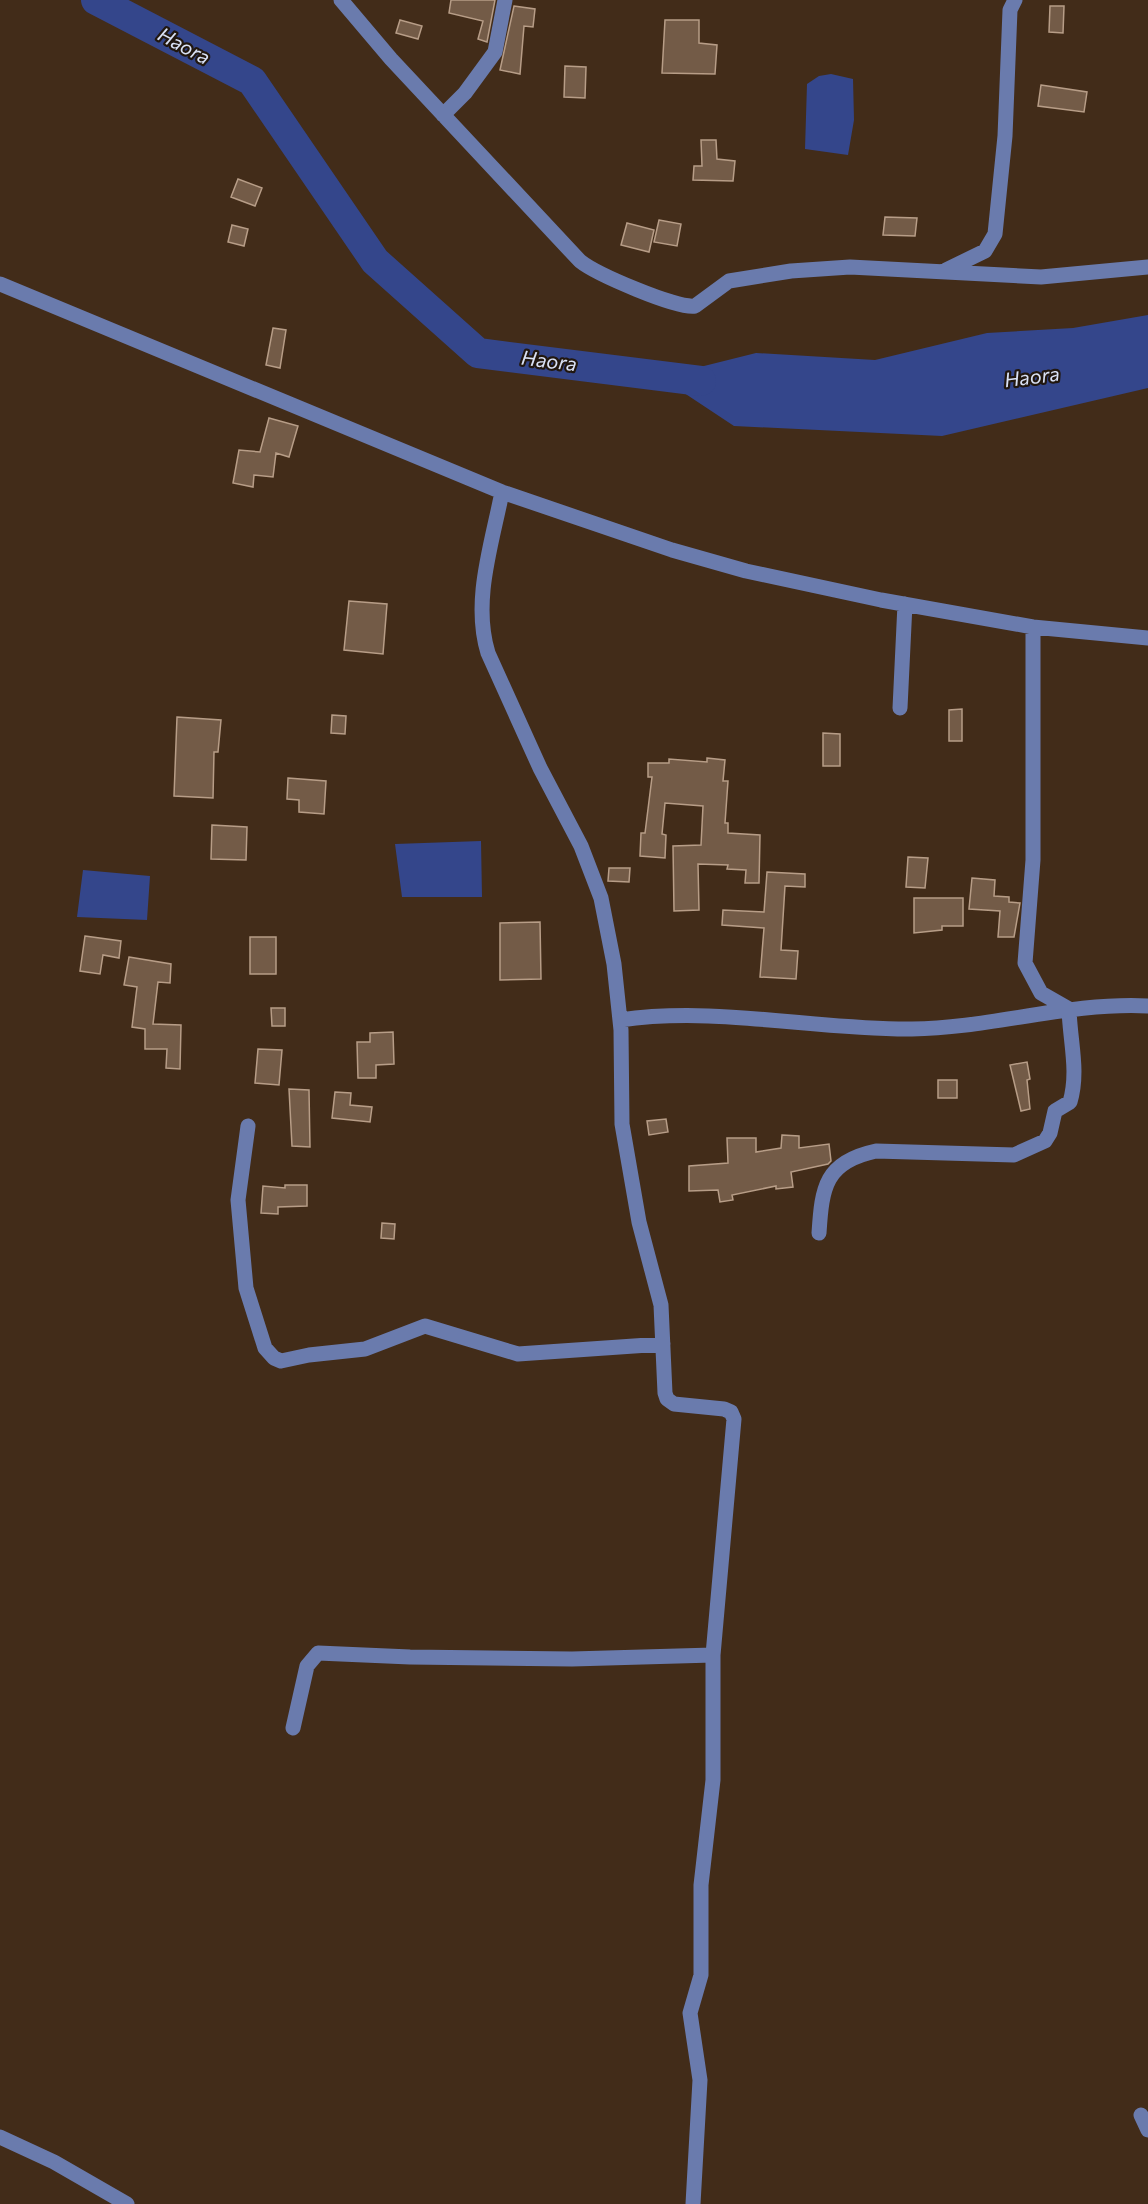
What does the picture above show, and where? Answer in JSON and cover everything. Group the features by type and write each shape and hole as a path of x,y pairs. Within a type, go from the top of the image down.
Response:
{"street":[{"path":"341,0 443,115 580,261 602,275 679,304 695,306 729,281 791,271 850,267 1041,277 1148,267"},
{"path":"443,115 465,93 495,52 505,0"},
{"path":"943,271 981,254 993,240 1005,136 1010,10 1015,0"},
{"path":"0,284 502,492 693,556 757,573 905,604 1033,627 1148,638"},
{"path":"502,492 483,595 482,633 488,653 540,768 581,846 601,898 614,964 620,1020 622,1124 639,1222 661,1305 667,1400 674,1404 724,1409 731,1412 734,1419 713,1654 713,1780 701,1885 701,1975 690,2013 700,2080 693,2204"},
{"path":"900,708 905,604"},
{"path":"1033,627 1033,860 1024,963 1041,993 1069,1009"},
{"path":"620,1020 647,1016 717,1014 910,1029 952,1027 1069,1009 1117,1005 1148,1006"},
{"path":"819,1233 821,1200 827,1181 857,1155 876,1151 1014,1155 1045,1141 1050,1133 1055,1111 1070,1102 1076,1081 1070,1047 1069,1009"},
{"path":"248,1126 238,1200 246,1288 265,1348 274,1358 281,1361 309,1355 366,1349 425,1326 518,1354 663,1344"},
{"path":"293,1728 307,1666 318,1653 410,1657 572,1659 713,1654"},
{"path":"1141,2115 1148,2130"},
{"path":"0,2137 54,2162 127,2204"}],"water":[{"path":"831,74 853,79 854,120 848,155 805,149 807,84 819,76"},
{"path":"1148,315 1148,388 942,436 734,426 660,377 756,353 875,360 987,333 1073,328"},
{"path":"481,841 482,897 402,897 395,844"},
{"path":"83,870 150,876 147,920 77,917"}],"building":[{"path":"451,0 495,0 487,42 478,39 483,21 449,13"},
{"path":"514,6 535,9 533,27 524,26 520,74 500,70"},
{"path":"1050,6 1064,6 1063,33 1049,32"},
{"path":"400,20 422,26 418,39 396,33"},
{"path":"665,20 699,20 699,43 717,45 715,74 662,73"},
{"path":"565,66 586,67 585,98 564,97"},
{"path":"1041,85 1087,92 1084,112 1038,106"},
{"path":"701,140 716,140 717,159 735,161 733,181 693,180 694,166 702,166"},
{"path":"238,179 262,188 255,206 231,197"},
{"path":"885,217 917,218 915,236 883,235"},
{"path":"659,220 681,224 677,246 654,242"},
{"path":"627,223 654,230 649,252 621,245"},
{"path":"232,225 248,229 244,246 228,242"},
{"path":"273,328 286,330 280,368 266,365"},
{"path":"269,418 298,426 289,457 276,453 273,477 254,475 253,487 233,483 239,450 260,452"},
{"path":"349,601 387,604 383,654 344,650"},
{"path":"962,709 962,741 949,741 949,710"},
{"path":"332,715 346,716 345,734 331,733"},
{"path":"177,717 221,720 218,752 214,752 213,798 174,796"},
{"path":"823,733 840,734 840,766 823,766"},
{"path":"707,758 725,760 723,781 728,781 725,823 728,823 728,833 760,835 759,883 745,883 746,870 727,869 728,865 698,864 699,910 674,911 673,846 701,845 703,806 665,803 662,834 666,835 665,858 640,856 641,833 645,833 652,777 648,777 648,763 669,763 669,759 707,762"},
{"path":"288,778 326,781 324,814 299,812 299,800 287,799"},
{"path":"212,825 247,827 246,860 211,859"},
{"path":"908,857 928,858 925,888 906,887"},
{"path":"609,868 630,868 629,882 608,881"},
{"path":"767,872 805,874 805,887 785,886 781,950 798,951 796,979 760,977 764,928 722,925 723,910 764,912"},
{"path":"972,878 995,880 994,896 1009,897 1009,902 1020,903 1014,937 998,937 1000,911 969,909"},
{"path":"914,898 963,898 963,926 942,926 942,930 914,933"},
{"path":"540,922 541,979 500,980 500,923"},
{"path":"85,936 121,941 119,958 103,955 100,974 80,971"},
{"path":"250,937 276,937 276,974 250,974"},
{"path":"129,957 171,964 170,983 158,982 153,1024 181,1025 180,1069 166,1068 167,1049 145,1049 145,1029 132,1027 137,987 124,985"},
{"path":"271,1008 285,1008 285,1026 272,1026"},
{"path":"393,1032 394,1064 376,1065 376,1078 358,1078 357,1042 370,1042 370,1033"},
{"path":"258,1049 282,1050 279,1085 255,1083"},
{"path":"1027,1062 1030,1079 1027,1080 1030,1109 1021,1111 1010,1065"},
{"path":"938,1080 957,1080 957,1098 938,1098"},
{"path":"289,1089 309,1090 310,1147 292,1146"},
{"path":"335,1092 351,1093 350,1105 372,1107 370,1122 332,1118"},
{"path":"666,1119 668,1132 649,1135 647,1121"},
{"path":"782,1135 799,1136 799,1148 829,1144 831,1161 828,1164 791,1172 793,1187 776,1189 776,1186 732,1195 733,1200 720,1202 718,1190 689,1191 689,1166 728,1163 727,1138 756,1138 756,1152 781,1148"},
{"path":"285,1185 307,1185 307,1206 278,1207 278,1214 261,1213 263,1186 285,1188"},
{"path":"382,1223 395,1224 394,1239 381,1238"}],"waterway":[{"name":"Haora","path":"96,0 252,81 375,261 478,353 701,381"}]}
